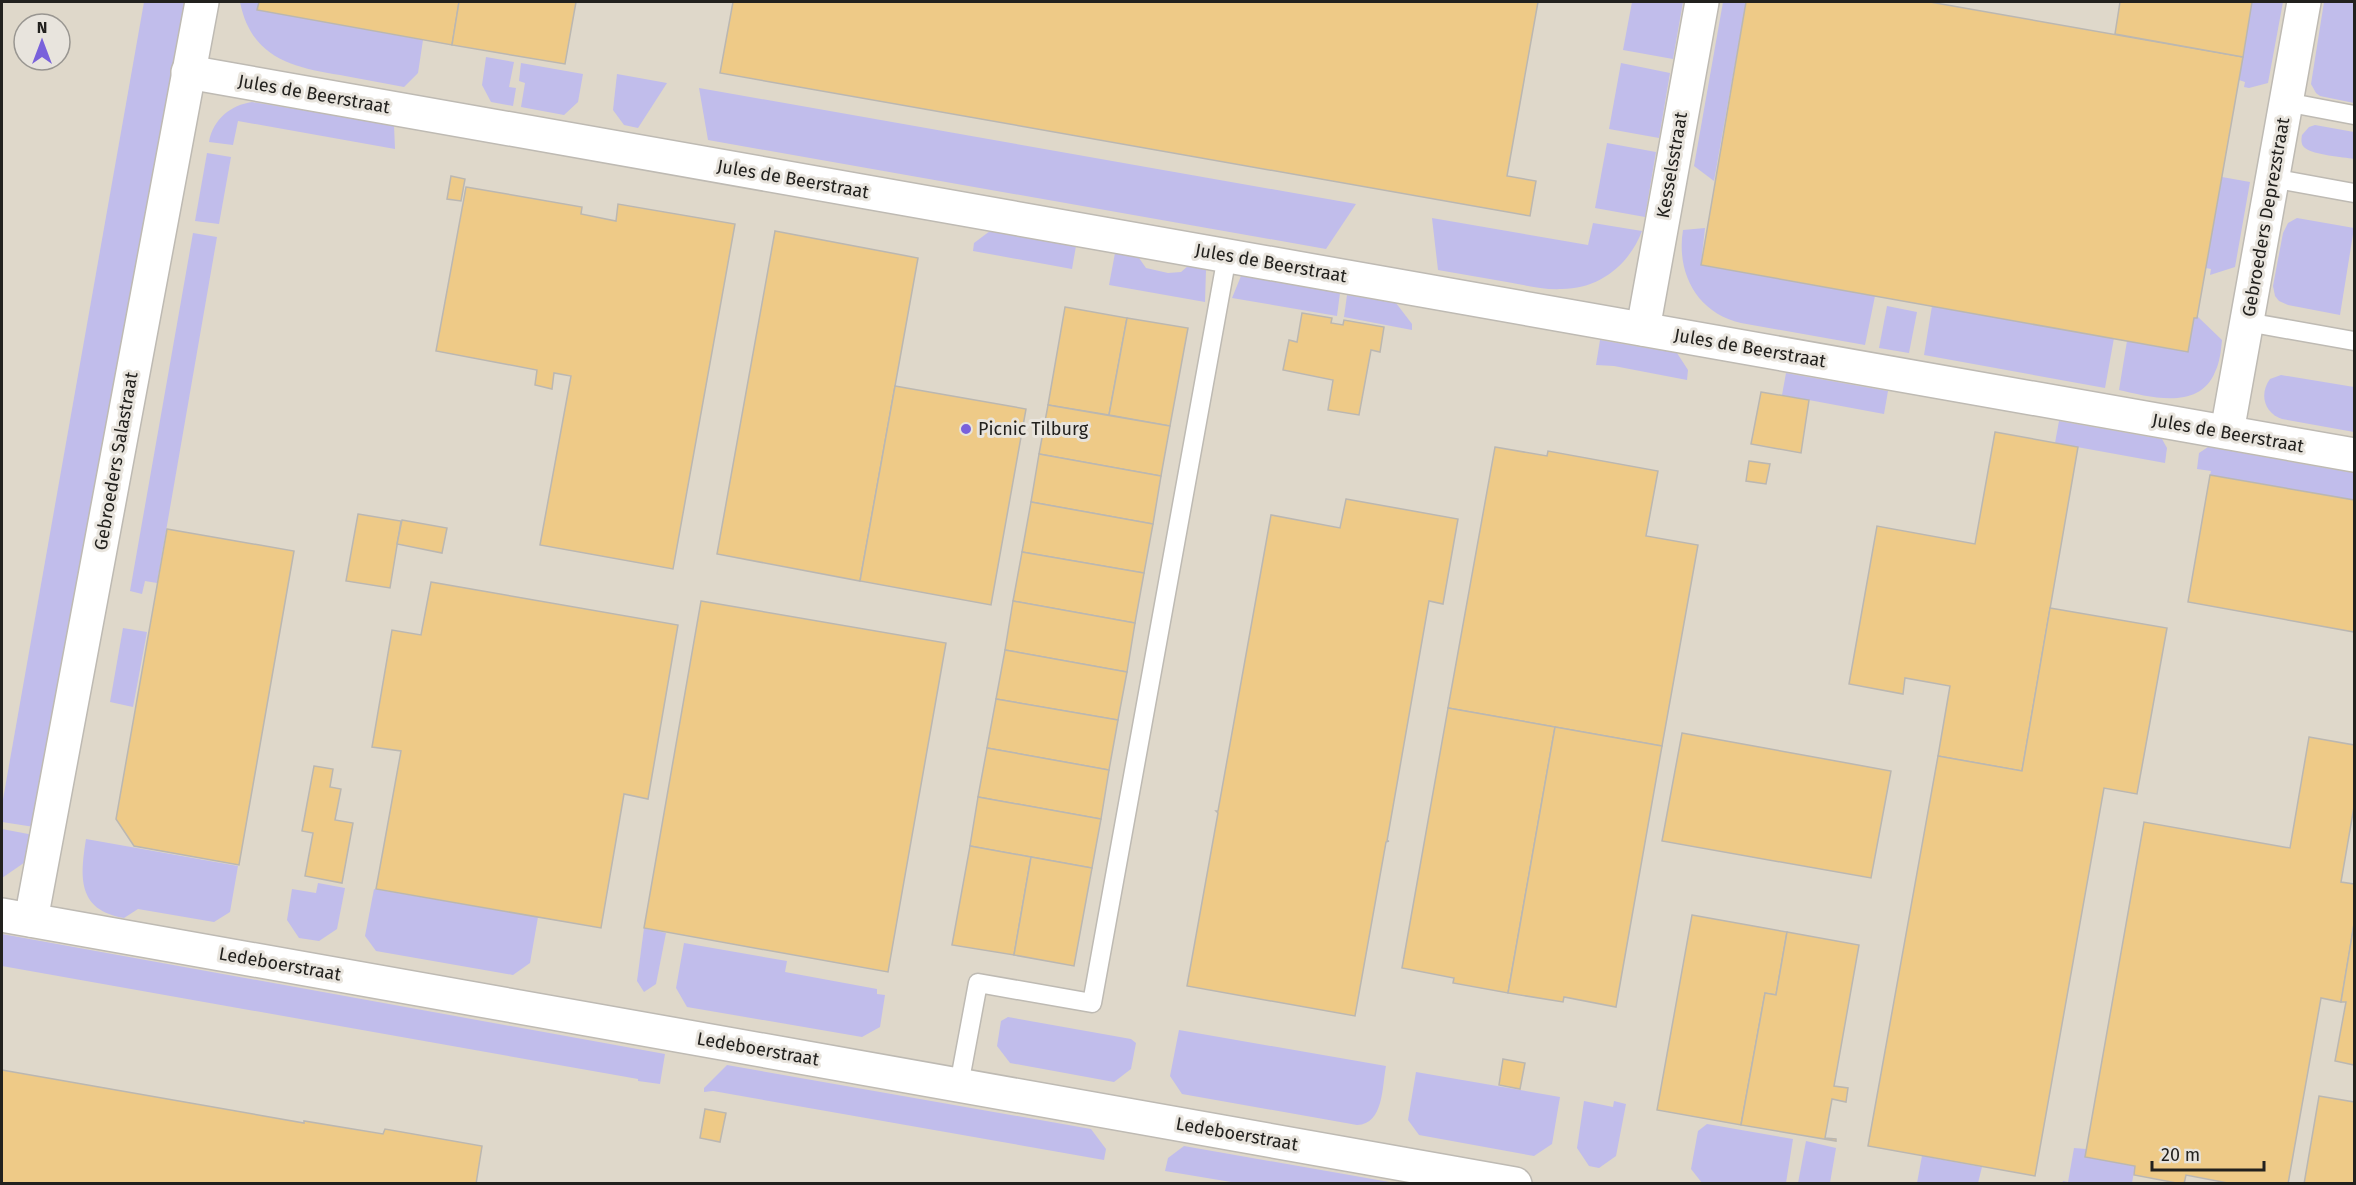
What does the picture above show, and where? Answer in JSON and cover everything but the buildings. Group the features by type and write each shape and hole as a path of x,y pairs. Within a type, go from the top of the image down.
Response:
{"street":[{"name":"Gebroeders Salastraat","path":"16,918 201,2"},
{"name":"Kesselsstraat","path":"1643,329 1702,2"},
{"name":"Gebroeders Deprezstraat","path":"2227,432 2304,2"},
{"name":"Jules de Beerstraat","path":"188,72 2355,455"},
{"name":"Ledeboerstraat","path":"16,918 1515,1184"}],"lane":[{"path":"2286,102 2355,115"},
{"path":"2272,178 2355,193"},
{"path":"959,1085 978,983 1092,1003 1227,256"},
{"path":"2247,322 2355,341"}],"shaded area":[{"path":"2,2 2354,2 2354,1183 2,1183"},
{"path":"144,2 194,2 47,829 2,822 2,805"},
{"path":"240,2 259,2 258,10 423,40 418,73 404,87 322,72 290,63 264,47 253,35 245,21"},
{"path":"1632,2 1683,2 1673,59 1623,50"},
{"path":"1723,2 1746,2 1714,181 1694,166"},
{"path":"2252,2 2283,2 2268,83 2249,88 2244,87 2245,82 2239,80"},
{"path":"2324,2 2354,2 2354,103 2320,96 2311,84"},
{"path":"486,57 514,62 509,87 516,88 513,106 491,102 482,85"},
{"path":"521,63 583,74 578,102 564,115 521,107 525,83 519,81"},
{"path":"1621,63 1670,73 1659,138 1609,129"},
{"path":"617,74 667,83 638,128 624,125 613,110"},
{"path":"699,88 1356,204 1326,249 708,140"},
{"path":"252,102 394,125 395,149 238,121 233,145 209,142 214,126 224,115 237,106"},
{"path":"2315,125 2354,132 2354,159 2322,154 2305,148 2302,135 2309,127"},
{"path":"1607,143 1656,152 1645,217 1595,208"},
{"path":"207,153 231,157 219,224 195,221"},
{"path":"2222,177 2250,182 2235,267 2210,275 2211,269 2206,268"},
{"path":"1432,218 1588,245 1593,223 1642,231 1621,264 1600,280 1576,288 1548,289 1438,270"},
{"path":"2297,218 2354,228 2340,315 2288,305 2279,301 2275,296 2273,286 2283,233 2288,223"},
{"path":"1705,228 1701,265 1875,296 1865,345 1741,323 1712,310 1701,301 1693,289 1683,261 1683,230"},
{"path":"990,231 1076,246 1072,269 973,251 974,243"},
{"path":"193,233 217,237 157,583 145,581 142,594 130,591"},
{"path":"1115,253 1139,258 1146,268 1168,273 1181,272 1188,266 1206,270 1205,302 1109,285"},
{"path":"1241,276 1340,293 1337,316 1232,298"},
{"path":"1347,295 1396,303 1412,324 1412,330 1344,317"},
{"path":"1887,306 1917,312 1909,353 1879,348"},
{"path":"1932,306 2114,338 2105,388 1924,355"},
{"path":"2197,316 2222,340 2218,364 2208,384 2198,392 2186,397 2173,398 2145,396 2119,390 2127,341 2188,351 2194,318"},
{"path":"1600,340 1677,353 1688,370 1687,380 1614,366 1596,365"},
{"path":"1786,373 1888,391 1884,414 1782,395"},
{"path":"2281,375 2354,387 2354,432 2276,416 2267,408 2264,397 2270,379"},
{"path":"2059,421 2162,439 2167,448 2165,463 2055,443"},
{"path":"2208,447 2354,473 2354,500 2210,475 2211,471 2197,469 2199,453"},
{"path":"123,628 147,632 133,707 110,702"},
{"path":"2,829 44,837 31,858 2,878"},
{"path":"86,839 238,866 230,912 214,922 138,909 124,918 97,908 85,890 83,879"},
{"path":"318,883 345,888 337,929 319,941 299,938 287,920 292,889 316,893"},
{"path":"374,889 538,917 530,963 513,975 376,951 365,936"},
{"path":"644,928 666,933 656,984 644,992 637,981"},
{"path":"2,934 665,1054 660,1084 2,966"},
{"path":"684,943 787,961 785,972 877,989 877,994 885,995 880,1027 862,1037 687,1007 676,988"},
{"path":"1008,1017 1131,1039 1136,1043 1131,1069 1114,1082 1010,1063 997,1046 1001,1021"},
{"path":"1179,1030 1386,1066 1377,1111 1366,1123 1357,1125 1182,1094 1170,1076"},
{"path":"727,1065 1091,1129 1106,1149 1104,1160 713,1091 704,1092 704,1088"},
{"path":"1416,1072 1560,1097 1552,1144 1534,1156 1419,1135 1408,1120"},
{"path":"1584,1101 1613,1107 1614,1101 1626,1104 1616,1156 1599,1168 1589,1166 1577,1148"},
{"path":"1707,1124 1793,1139 1786,1183 1702,1183 1691,1169 1698,1131"},
{"path":"1806,1141 1836,1148 1830,1183 1798,1183"},
{"path":"1184,1146 1395,1183 1237,1183 1165,1171 1168,1158"},
{"path":"2074,1148 2086,1149 2085,1157 2135,1166 2132,1183 2062,1184 2063,1181 2068,1182"},
{"path":"1922,1156 1982,1167 1978,1183 1917,1183"}],"place":[{"name":"Picnic Tilburg","path":"966,429"}]}
